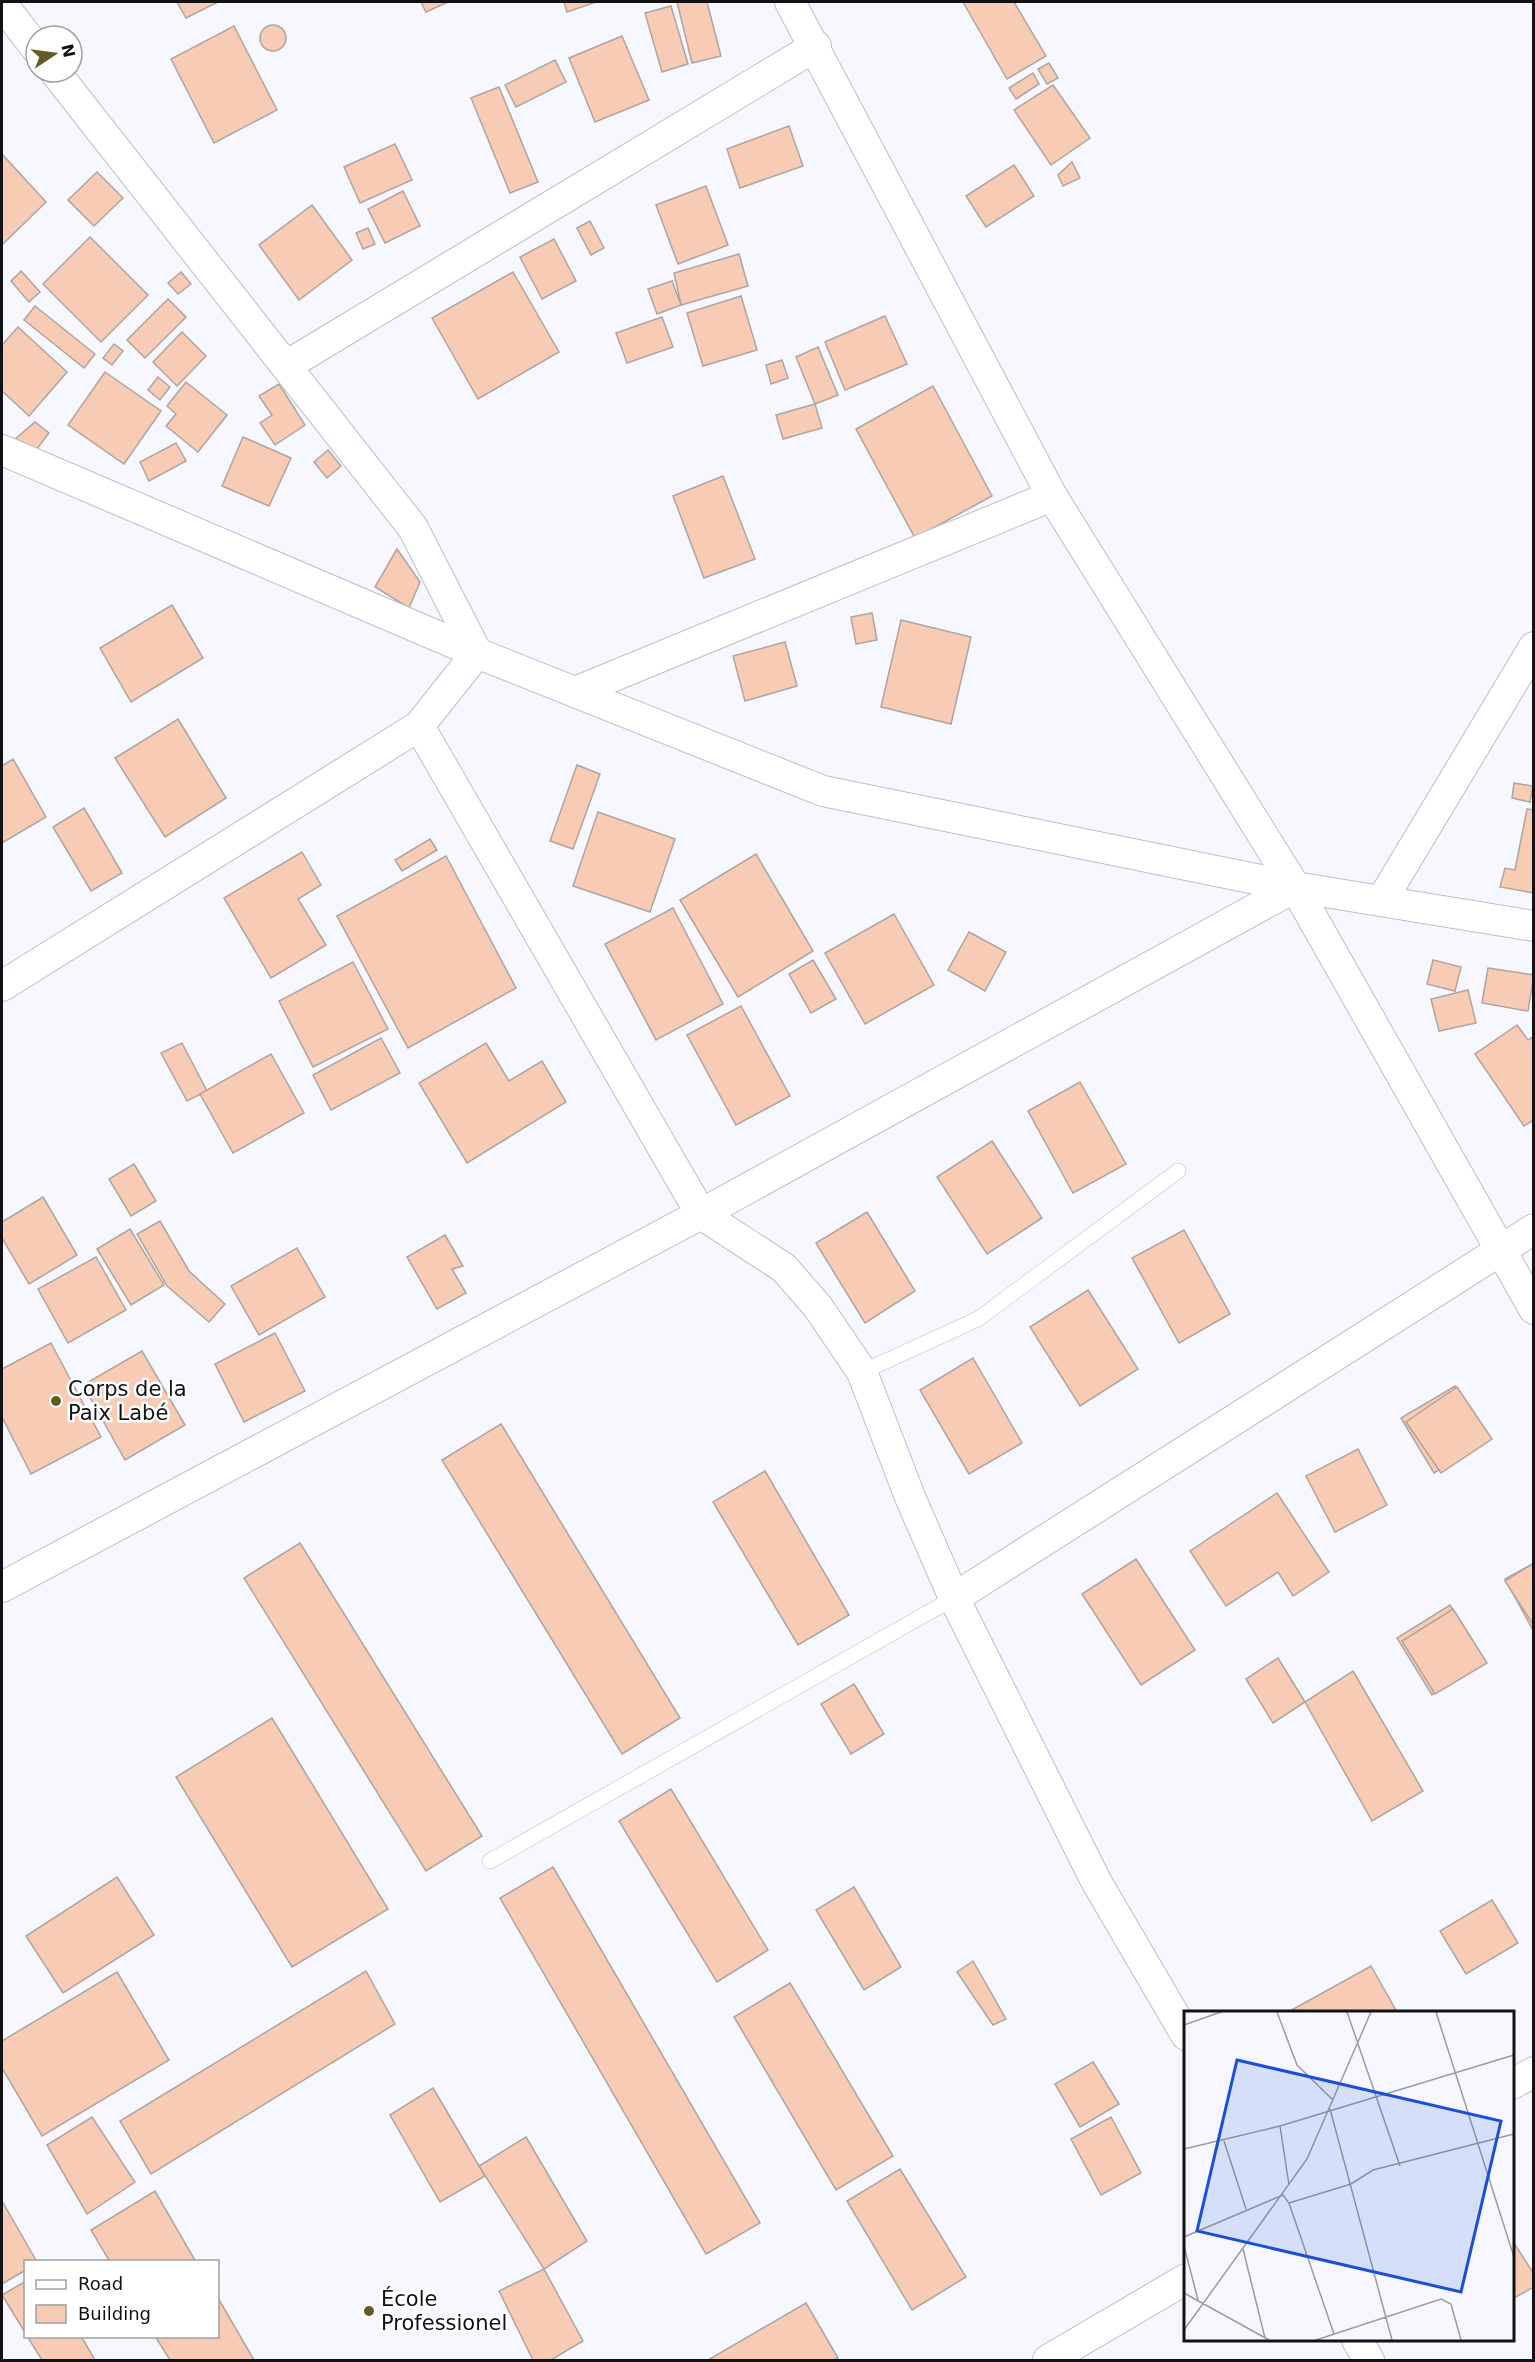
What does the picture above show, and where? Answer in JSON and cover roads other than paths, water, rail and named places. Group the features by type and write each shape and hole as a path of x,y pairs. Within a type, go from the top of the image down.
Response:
{"street":[{"path":"790,2 816,46 1052,496 1295,887 1533,1309"},
{"path":"2,4 24,32"},
{"path":"286,366 816,46"},
{"path":"64,84 413,528 477,653"},
{"path":"2,450 477,653 824,791 1295,887 1533,926"},
{"path":"575,692 1052,496"},
{"path":"1382,900 1533,647"},
{"path":"2,986 419,726 477,653"},
{"path":"419,726 701,1215 784,1268 818,1307 862,1372 910,1497 954,1598 1096,1881 1184,2033"},
{"path":"2,1587 701,1215 1295,887"},
{"path":"954,1598 1533,1229"},
{"path":"1514,2083 1533,2072"},
{"path":"1048,2361 1184,2280"},
{"path":"1358,2341 1369,2361"}],"lane":[{"path":"862,1372 978,1319 1178,1171"},
{"path":"490,1861 954,1598"}],"place":[{"name":"Corps de la Paix Labé","path":"56,1401"},
{"name":"École Professionel","path":"369,2311"}]}
